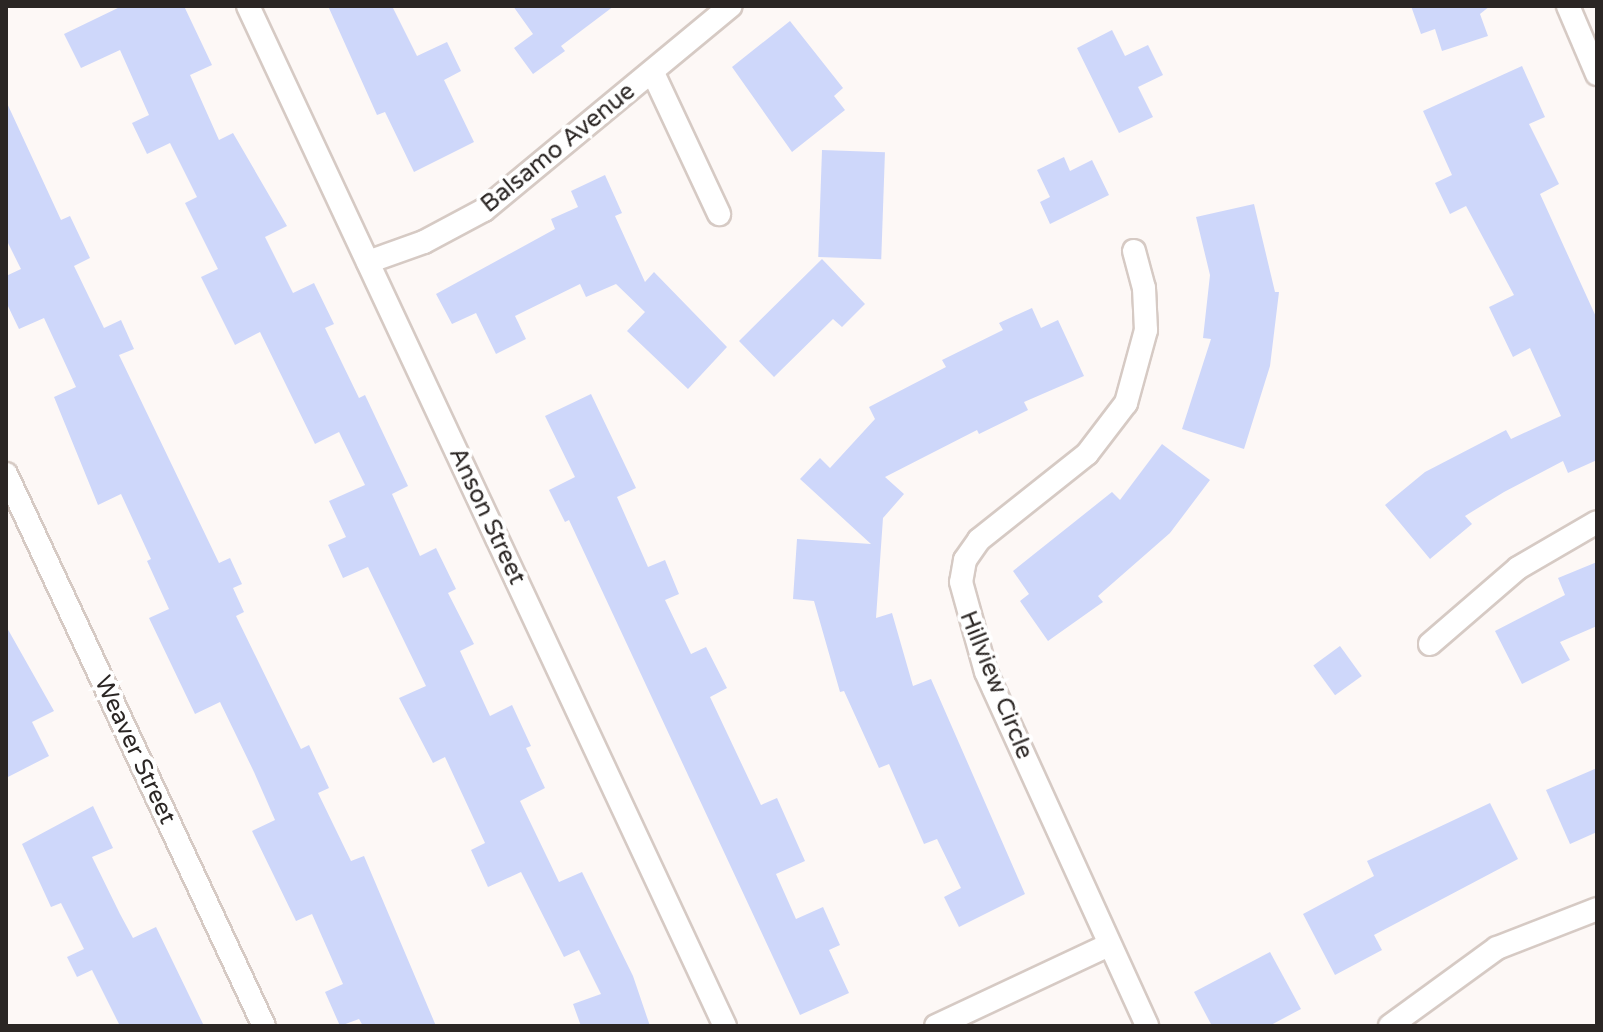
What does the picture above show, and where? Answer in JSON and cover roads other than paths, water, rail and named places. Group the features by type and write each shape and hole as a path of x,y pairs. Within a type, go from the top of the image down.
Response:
{"street":[{"name":"Anson Street","path":"248,6 725,1026"},
{"name":"Balsamo Avenue","path":"368,262 424,242 484,210 731,6"},
{"path":"1568,6 1590,37 1597,74"},
{"path":"653,73 719,214"},
{"name":"Hillview Circle","path":"1134,251 1144,288 1146,330 1126,403 1087,454 979,540 965,560 961,582 964,607 986,672 1107,946 1147,1026"},
{"name":"Weaver Street","path":"6,474 264,1026"},
{"path":"1430,644 1518,568 1597,522"},
{"path":"1390,1026 1497,948 1597,909"},
{"path":"936,1026 1107,946"}]}
